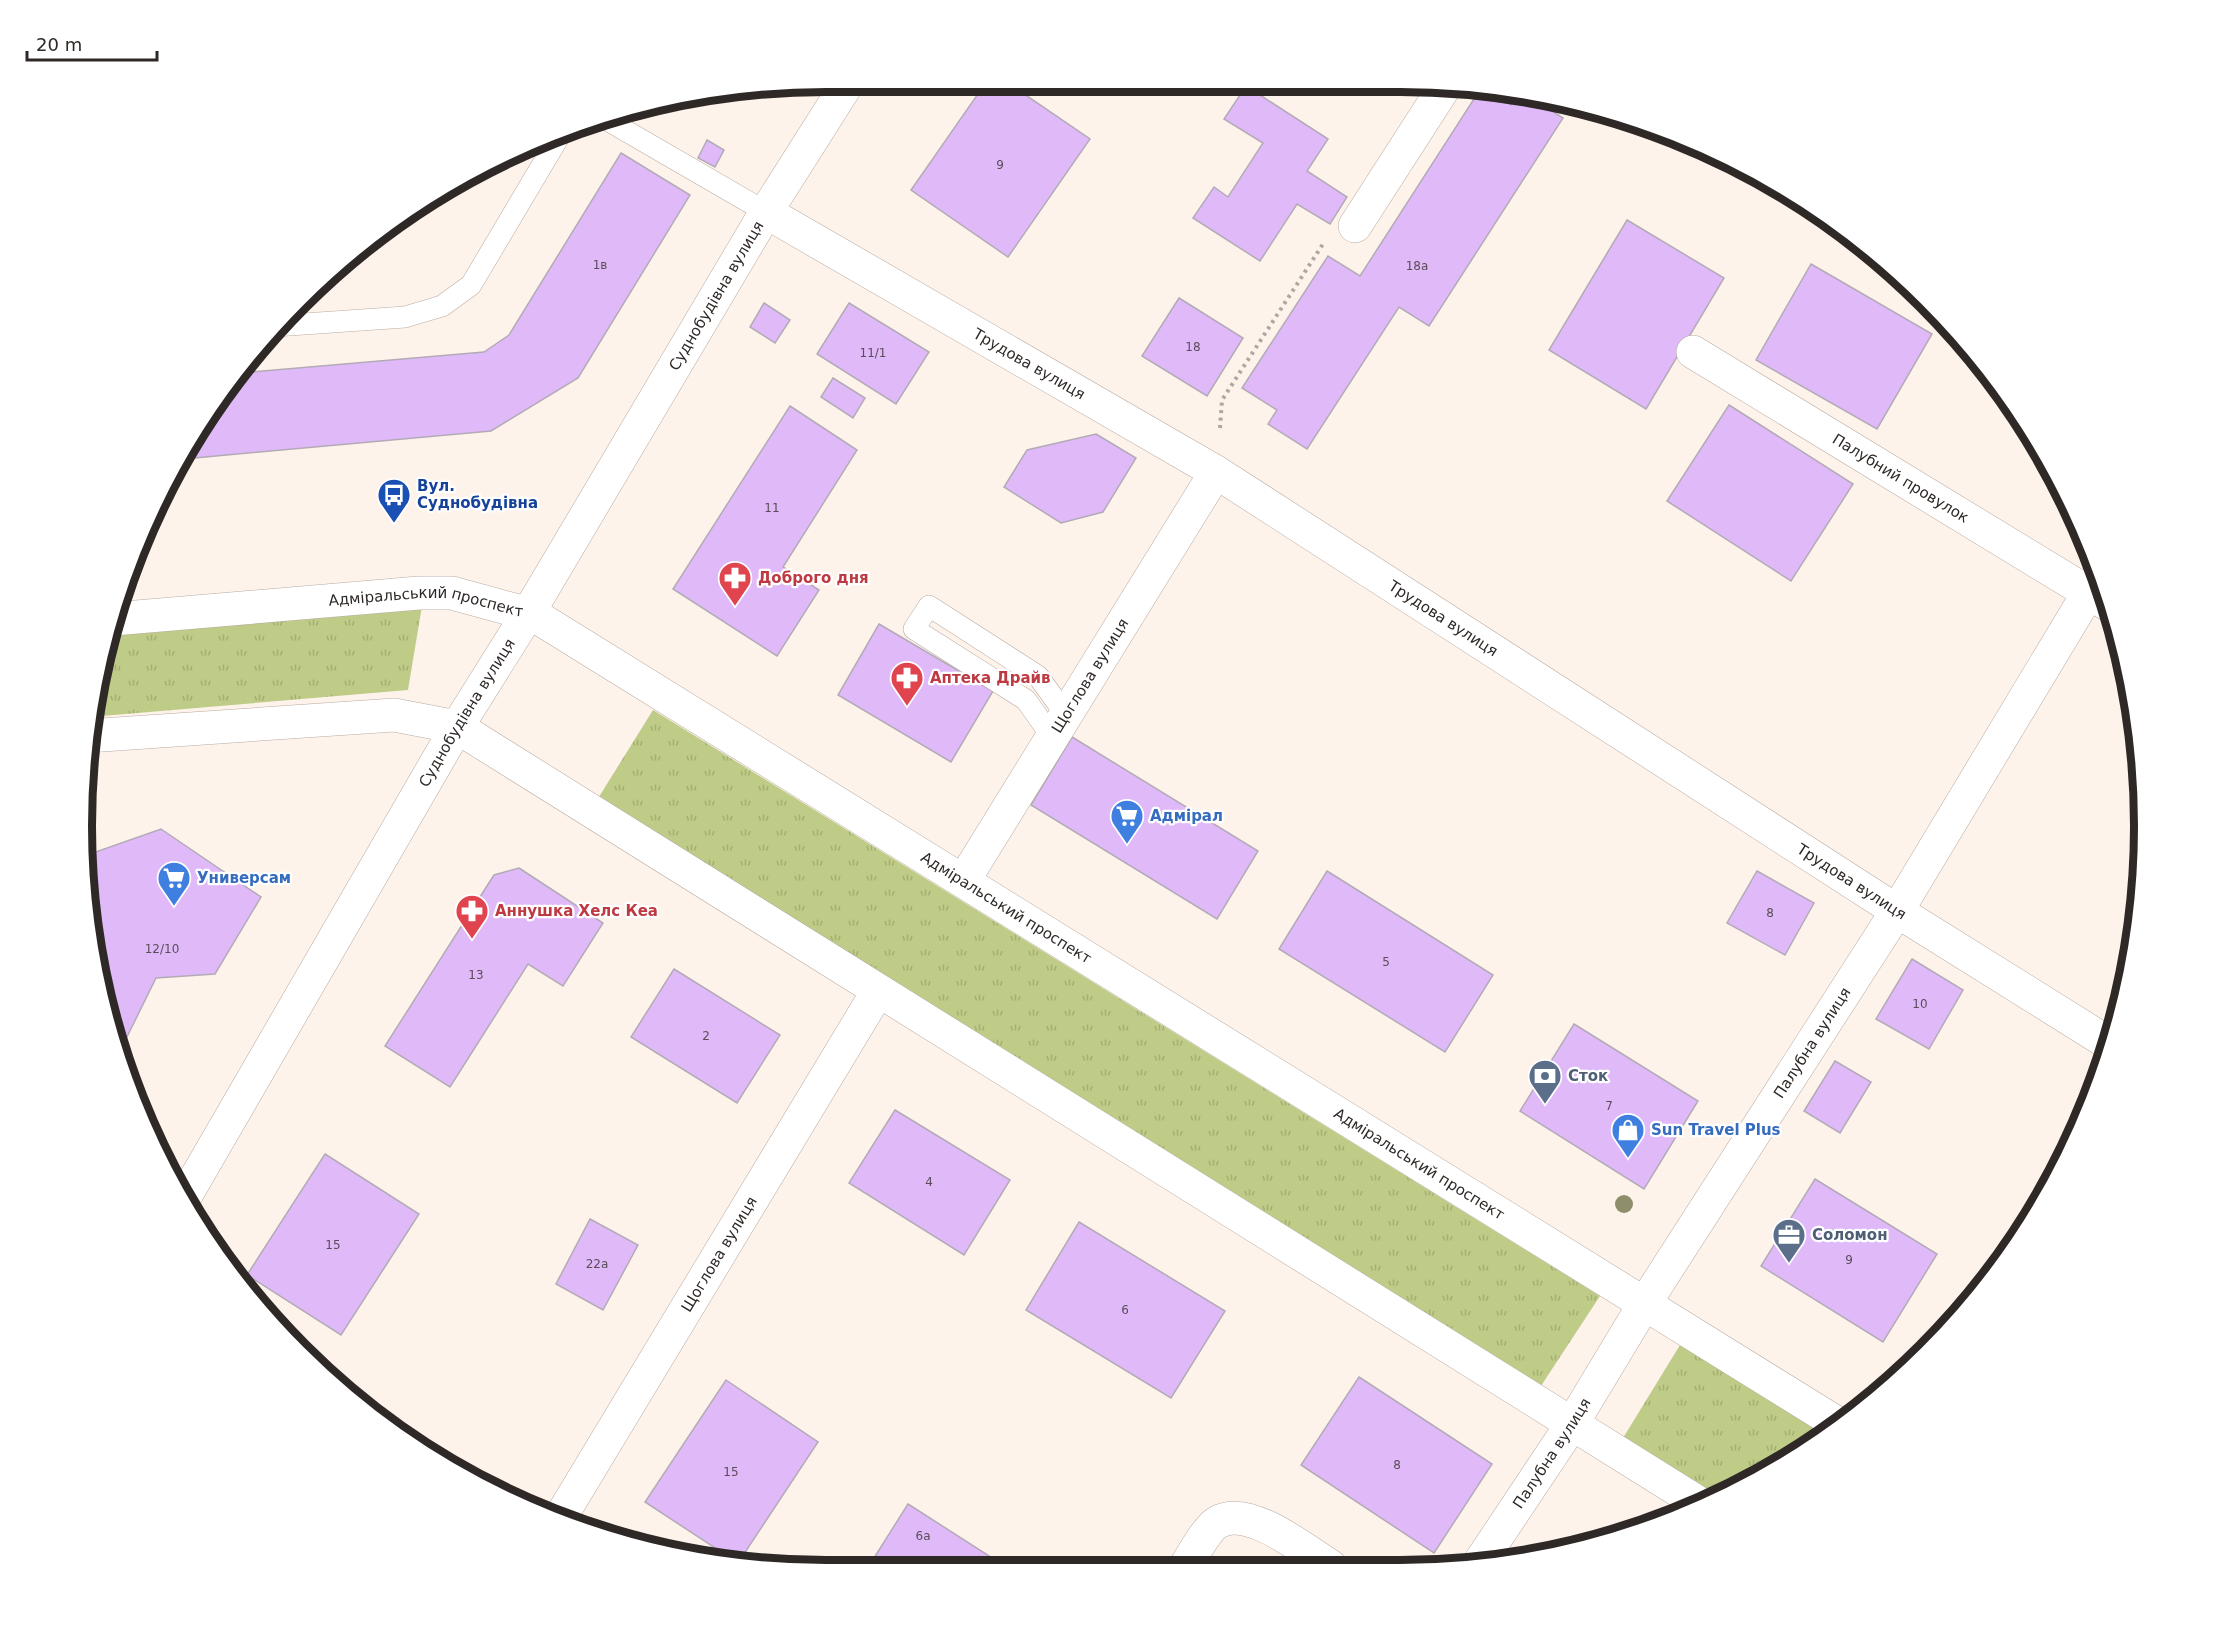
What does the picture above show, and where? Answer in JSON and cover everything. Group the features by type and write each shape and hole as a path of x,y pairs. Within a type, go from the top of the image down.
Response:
{"street":[{"name":"Суднобудівна вулиця","path":"189,1190 457,727 529,612 766,212 842,92"},
{"path":"1355,226 1440,93"},
{"name":"Трудова вулиця","path":"766,212 1216,471 1897,911 2102,1039"},
{"name":"Палубний провулок","path":"1693,352 2096,589"},
{"name":"Щоглова вулиця","path":"964,880 1216,471"},
{"name":"Адміральський проспект","path":"122,618 419,593 452,593 529,612 1832,1420"},
{"name":"Палубна вулиця","path":"1485,1555 1572,1424 1645,1304 2097,594"},
{"path":"97,735 394,715 457,727 1694,1499"},
{"name":"Щоглова вулиця","path":"564,1512 878,991"},
{"path":"1190,1560 1216,1522 1235,1516 1263,1525 1320,1560"}],"lane":[{"path":"613,123 766,212"},
{"path":"290,325 405,317 442,306 471,285 555,143"},
{"path":"929,606 1038,676 1059,726 1026,700 914,629 929,606"}],"path":[{"path":"1216,471 1222,400 1321,246 1355,226"}],"green space":[{"path":"422,606 408,690 100,716 118,632"},
{"path":"653,710 1600,1296 1539,1389 597,800"},
{"path":"1680,1345 1818,1430 1767,1462 1710,1492 1623,1438"}],"building":[{"path":"979,92 1021,92 1090,139 1008,257 911,190"},
{"path":"1242,92 1255,92 1328,139 1307,171 1347,197 1330,224 1297,204 1260,261 1193,218 1214,187 1228,197 1263,143 1224,119"},
{"path":"1476,96 1503,99 1511,105 1514,101 1545,107 1563,118 1429,326 1399,307 1307,449 1268,424 1277,410 1242,388 1328,256 1360,276"},
{"path":"707,140 724,150 715,167 698,158"},
{"path":"621,153 690,195 578,378 491,431 190,458 215,418 249,372 484,352 509,335"},
{"path":"1627,220 1724,278 1646,409 1549,350"},
{"path":"1811,264 1932,334 1877,429 1756,360"},
{"path":"1179,298 1243,338 1207,396 1142,356"},
{"path":"764,303 790,320 775,343 750,327"},
{"path":"849,303 929,352 896,404 817,354"},
{"path":"833,378 865,398 853,418 821,397"},
{"path":"1729,405 1853,484 1791,581 1667,501"},
{"path":"790,406 857,450 783,567 819,590 777,656 673,589"},
{"path":"1096,434 1136,458 1103,512 1061,523 1004,487 1027,450"},
{"path":"879,624 993,691 951,762 838,695"},
{"path":"1072,737 1258,851 1217,919 1031,805"},
{"path":"161,829 261,897 215,974 156,978 124,1042 106,969 98,922 93,853"},
{"path":"519,868 603,923 563,986 528,964 450,1087 385,1046 494,875"},
{"path":"1327,871 1493,975 1445,1052 1279,949"},
{"path":"1757,871 1814,903 1785,955 1727,923"},
{"path":"1912,959 1963,990 1929,1049 1876,1019"},
{"path":"674,969 780,1035 737,1103 631,1037"},
{"path":"1574,1024 1698,1101 1644,1189 1520,1111"},
{"path":"1835,1061 1871,1082 1840,1133 1804,1111"},
{"path":"895,1110 1010,1180 964,1255 849,1183"},
{"path":"325,1154 419,1214 341,1335 247,1275"},
{"path":"1815,1179 1937,1254 1883,1342 1761,1266"},
{"path":"590,1219 638,1245 603,1310 556,1284"},
{"path":"1079,1222 1225,1311 1171,1398 1026,1310"},
{"path":"1359,1377 1492,1464 1434,1553 1301,1465"},
{"path":"726,1380 818,1442 743,1555 722,1553 645,1502"},
{"path":"908,1504 996,1560 873,1560"}],"place":[{"name":"Вул. Суднобудівна","path":"394,524"},
{"name":"Доброго дня","path":"735,607"},
{"name":"Аптека Драйв","path":"907,707"},
{"name":"Адмірал","path":"1127,845"},
{"name":"Универсам","path":"174,907"},
{"name":"Аннушка Хелс Кеа","path":"472,940"},
{"name":"Сток","path":"1545,1105"},
{"name":"Sun Travel Plus","path":"1628,1159"},
{"name":"Соломон","path":"1789,1264"}]}
